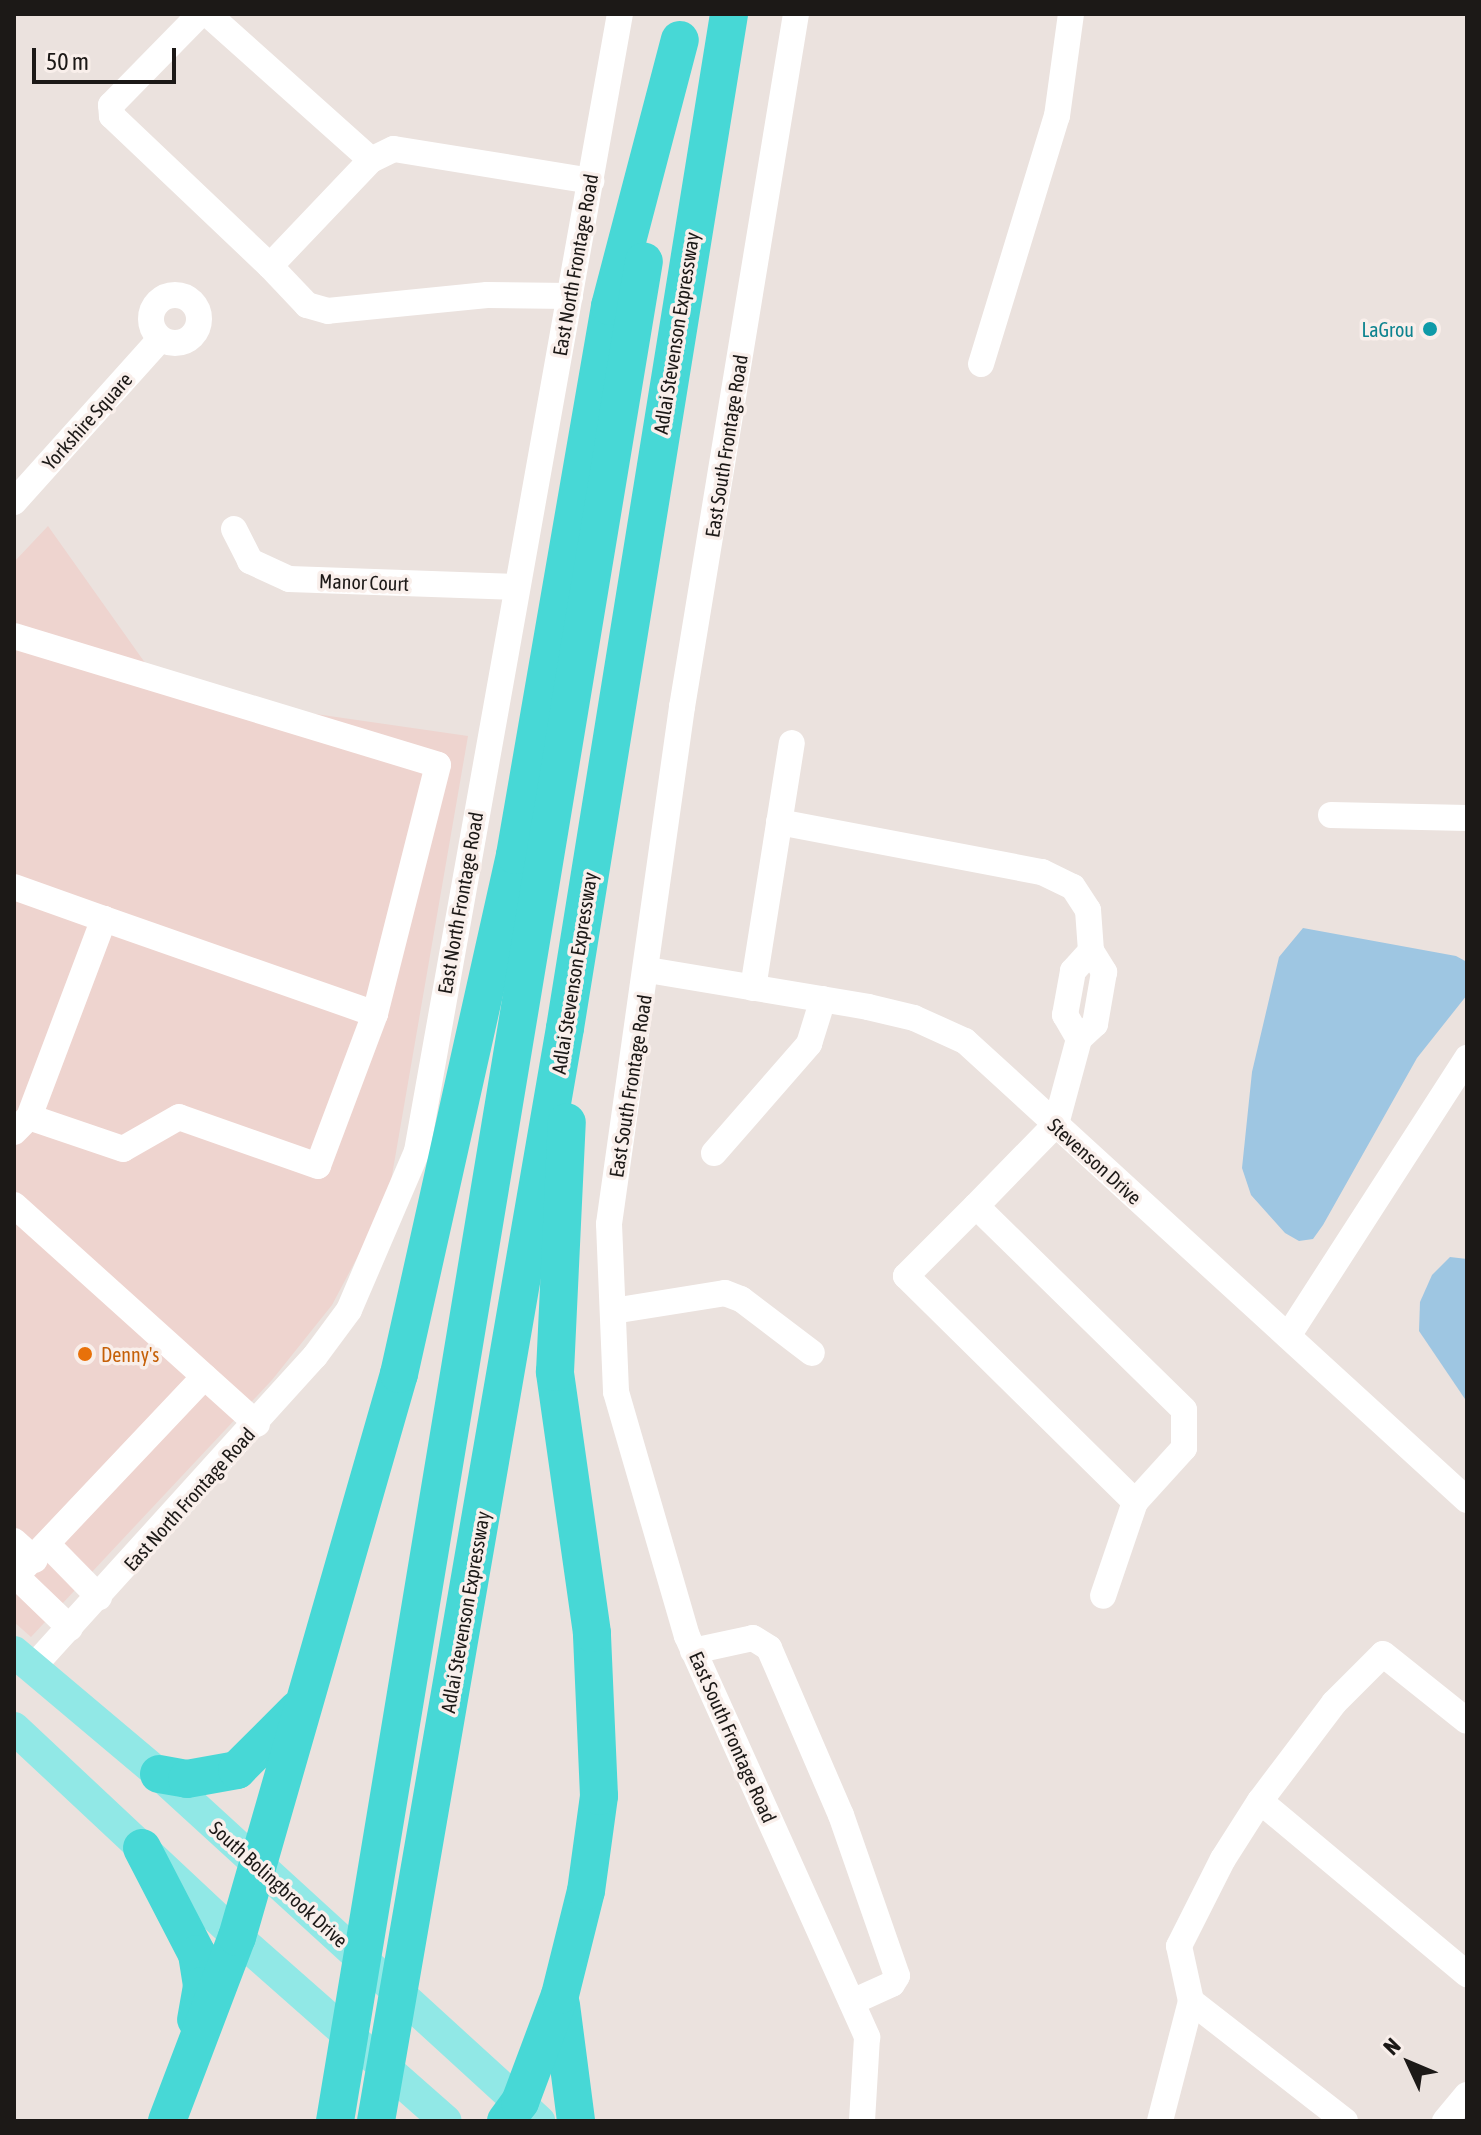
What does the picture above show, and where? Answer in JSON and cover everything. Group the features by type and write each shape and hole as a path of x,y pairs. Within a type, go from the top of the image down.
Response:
{"highway":[{"name":"Adlai Stevenson Expressway","path":"376,2121 565,1028 729,14"},
{"path":"167,2121 189,2055 237,1937 303,1701 336,1607 399,1374 515,855 610,306 682,27"},
{"path":"336,2114 371,1893 519,1037 682,27"},
{"path":"522,2116 560,1995 586,1891 599,1796 592,1633 555,1372 568,1164 565,1028"},
{"path":"159,1774 187,1779 237,1770 279,1734 303,1701"},
{"path":"142,1848 197,1954 202,1986 189,2055"},
{"path":"560,1995 565,2067 576,2121"}],"main road":[{"name":"South Bolingbrook Drive","path":"23,1660 159,1774 522,2116"},
{"path":"14,1728 237,1937 446,2121"}],"street":[{"name":"East North Frontage Road","path":"23,1660 70,1628 99,1597 257,1424 349,1310 417,1151 620,14"},
{"name":"East South Frontage Road","path":"796,14 682,707 648,970 609,1224 616,1392 693,1651 867,2037 862,2121"},
{"path":"981,364 1057,116 1071,14"},
{"path":"371,160 209,15 199,15 111,105 120,124 307,305 328,311 487,295 570,296"},
{"path":"270,266 371,160 394,149 413,149 591,181"},
{"name":"Yorkshire Square","path":"14,502 160,339"},
{"name":"Manor Court","path":"234,529 250,561 289,579 517,587"},
{"path":"14,636 438,765 375,1014 318,1166 179,1117 123,1149 22,1125 104,919"},
{"path":"753,988 792,743"},
{"path":"1331,815 1467,818"},
{"path":"779,822 1042,872 1082,895 1091,951 1104,972 1095,1024 1079,1039 1056,1124 906,1276 1135,1502"},
{"path":"14,887 375,1014"},
{"name":"Stevenson Drive","path":"648,970 823,999 914,1018 965,1041 1467,1500"},
{"path":"714,1153 809,1044 823,999"},
{"path":"1288,1336 1467,1058"},
{"path":"14,1205 257,1424"},
{"path":"976,1206 1184,1410 1184,1448 1135,1502 1103,1596"},
{"path":"613,1311 725,1293 741,1299 812,1353"},
{"path":"29,1565 204,1377"},
{"path":"14,1541 70,1628"},
{"path":"29,1565 99,1597"},
{"path":"693,1651 753,1638 769,1648 841,1815 897,1976 892,1984 852,2002"},
{"path":"1160,2121 1191,2001 1179,1946 1223,1859 1260,1801 1334,1703 1383,1654 1467,1721"},
{"path":"1260,1801 1467,1974"},
{"path":"1191,2001 1345,2121"},
{"path":"1445,2121 1467,2095"}],"shaded area":[{"path":"48,526 148,667 260,706 468,736 390,1187 367,1239 332,1305 272,1380 31,1637 14,1622 14,562"}],"water":[{"path":"1303,928 1456,956 1467,962 1467,995 1417,1058 1323,1225 1313,1239 1299,1241 1285,1233 1251,1195 1242,1168 1252,1072 1279,957"},
{"path":"1450,1257 1467,1259 1467,1402 1419,1331 1420,1302 1432,1275"}],"place":[{"name":"LaGrou","path":"1430,329"},
{"name":"Denny's","path":"85,1354"}]}
